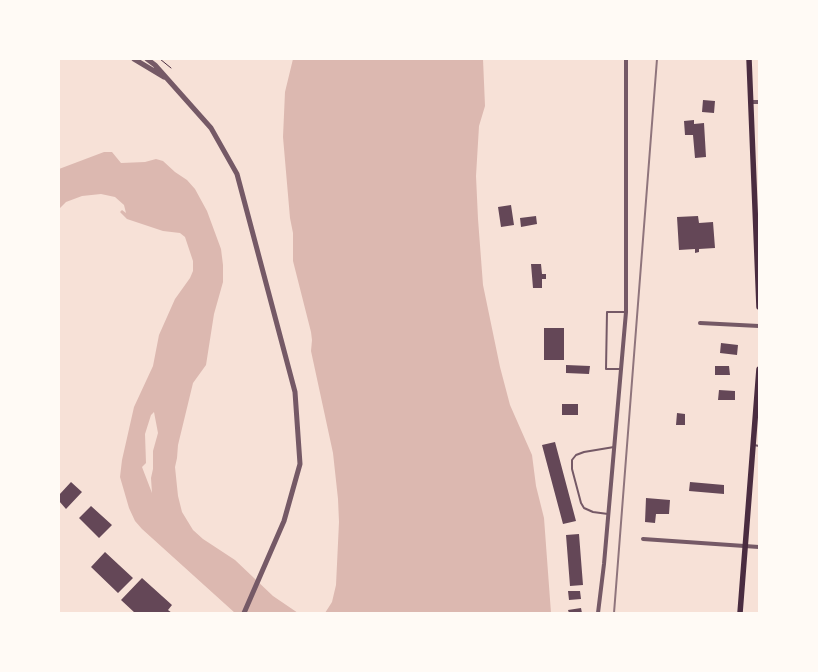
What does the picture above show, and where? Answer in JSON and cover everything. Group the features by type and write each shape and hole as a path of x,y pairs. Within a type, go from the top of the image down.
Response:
{"main road":[{"path":"749,59 759,307"},
{"path":"740,613 756,446 759,369"}],"street":[{"path":"134,59 168,80"},
{"path":"147,59 211,128 236,174 295,392 300,464 284,521 244,613"},
{"path":"598,613 626,312 626,59"},
{"path":"752,102 759,102"},
{"path":"700,323 759,326"},
{"path":"643,539 759,547"}],"lane":[{"path":"621,369 606,370 607,312 626,312"},
{"path":"608,514 592,512 584,508 580,503 572,469 572,460 576,455 584,452 614,447"}],"path":[{"path":"160,59 171,68"}],"shaded area":[{"path":"293,59 483,59 485,106 479,126 476,176 483,285 510,405 532,455 536,486 544,518 551,613 325,613 332,602 336,585 339,522 338,499 333,453 311,351 311,332 293,261 293,233 283,137 285,92"},
{"path":"104,152 112,152 121,163 145,162 156,159 163,161 187,180 195,189 207,211 221,249 223,282 214,314 206,365 193,383 178,445 175,467 178,496 182,512 193,530 203,539 235,560 273,596 298,613 235,613 135,521 120,477 122,460 134,407 153,366 159,335 175,299 190,278 193,271 193,261 185,237 180,233 163,231 127,219 120,212 122,210 126,213 124,205 115,197 101,194 82,196 66,202 59,209 59,169","holes":["154,412 158,433 153,451 152,493 142,467 146,463 145,434 151,415"]}],"building":[{"path":"703,100 715,101 714,113 702,112"},
{"path":"694,120 694,124 704,123 706,157 695,158 693,135 685,135 684,121"},
{"path":"511,205 514,225 501,227 498,207"},
{"path":"536,216 537,224 521,227 520,218"},
{"path":"698,216 699,223 713,222 715,248 699,249 699,252 695,253 695,249 679,250 677,217"},
{"path":"531,264 541,264 542,274 546,274 546,279 542,279 542,288 533,288"},
{"path":"544,328 564,328 564,360 544,360"},
{"path":"721,343 738,345 737,355 720,353"},
{"path":"566,365 590,366 589,374 566,373"},
{"path":"715,366 729,366 730,375 715,375"},
{"path":"719,390 735,391 735,400 718,400"},
{"path":"562,404 578,404 578,415 562,415"},
{"path":"677,413 685,414 685,425 676,425"},
{"path":"555,442 576,521 563,524 542,445"},
{"path":"71,482 82,492 66,509 59,501 59,495"},
{"path":"690,482 724,485 724,494 689,491"},
{"path":"646,498 670,500 669,514 656,514 655,523 645,522"},
{"path":"91,506 112,525 99,538 79,518"},
{"path":"579,534 583,585 570,586 566,535"},
{"path":"105,552 133,578 118,593 91,567"},
{"path":"142,578 172,605 168,610 172,613 135,613 121,600"},
{"path":"568,591 580,591 581,599 569,600"},
{"path":"581,608 582,613 569,613 568,610"}],"railway":[{"path":"614,613 657,59"}]}
